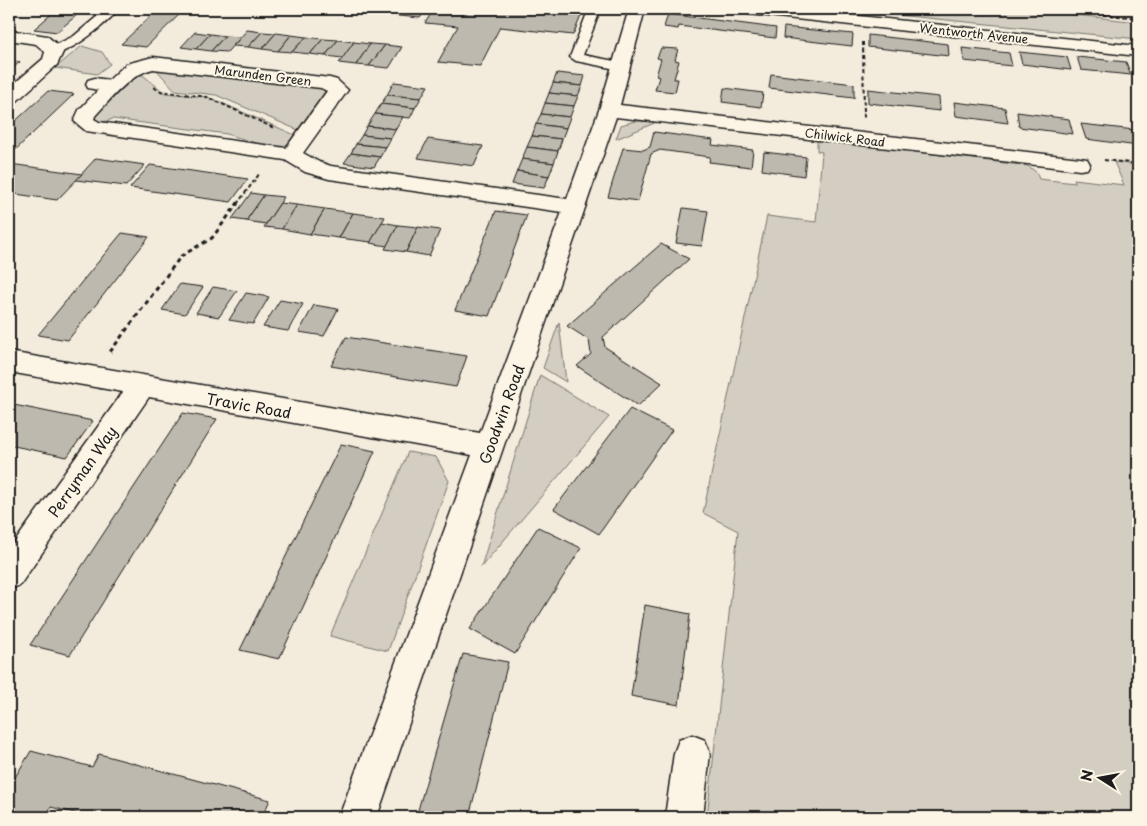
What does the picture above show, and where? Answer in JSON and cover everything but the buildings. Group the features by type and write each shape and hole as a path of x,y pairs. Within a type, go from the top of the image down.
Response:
{"street":[{"name":"Goodwin Road","path":"358,817 609,110 637,9"},
{"name":"Wentworth Avenue","path":"750,9 1138,51"},
{"path":"9,35 41,40 55,50 43,77 9,98"},
{"name":"Marunden Green","path":"133,68 152,63 169,64 330,84 338,90 289,150"},
{"path":"133,68 104,86 86,114 84,121 86,124 93,127 289,150 312,167 329,172 574,207"},
{"name":"Chilwick Road","path":"609,110 1080,164"},
{"name":"Travic Road","path":"9,362 489,446"},
{"name":"Perryman Way","path":"13,561 142,386"},
{"path":"684,817 692,753"}],"lane":[{"path":"55,50 78,39 113,9"},
{"path":"592,16 576,57 622,66"}],"path":[{"path":"1052,9 1138,18"},
{"path":"862,21 865,140"},
{"path":"91,377 182,256 212,238 289,150 207,97 159,91 133,68"}],"shaded area":[{"path":"836,9 1024,9 1138,22 1138,39"},
{"path":"82,46 102,52 110,64 97,74 55,68"},
{"path":"153,66 318,87 323,88 325,92 298,130 216,95 175,90"},
{"path":"139,72 165,93 208,97 295,135 290,143 281,147 265,146 227,134 113,119 100,123 95,119 95,115"},
{"path":"635,121 657,122 616,139 621,125"},
{"path":"817,139 1028,166 1036,172 1039,179 1075,183 1074,179 1124,185 1114,162 1138,165 1138,817 707,817 738,531 703,513 767,216 816,222 822,152 817,151"},
{"path":"559,322 566,382 543,368"},
{"path":"540,375 609,417 481,567"},
{"path":"408,452 436,457 449,481 388,651 330,636"}]}
